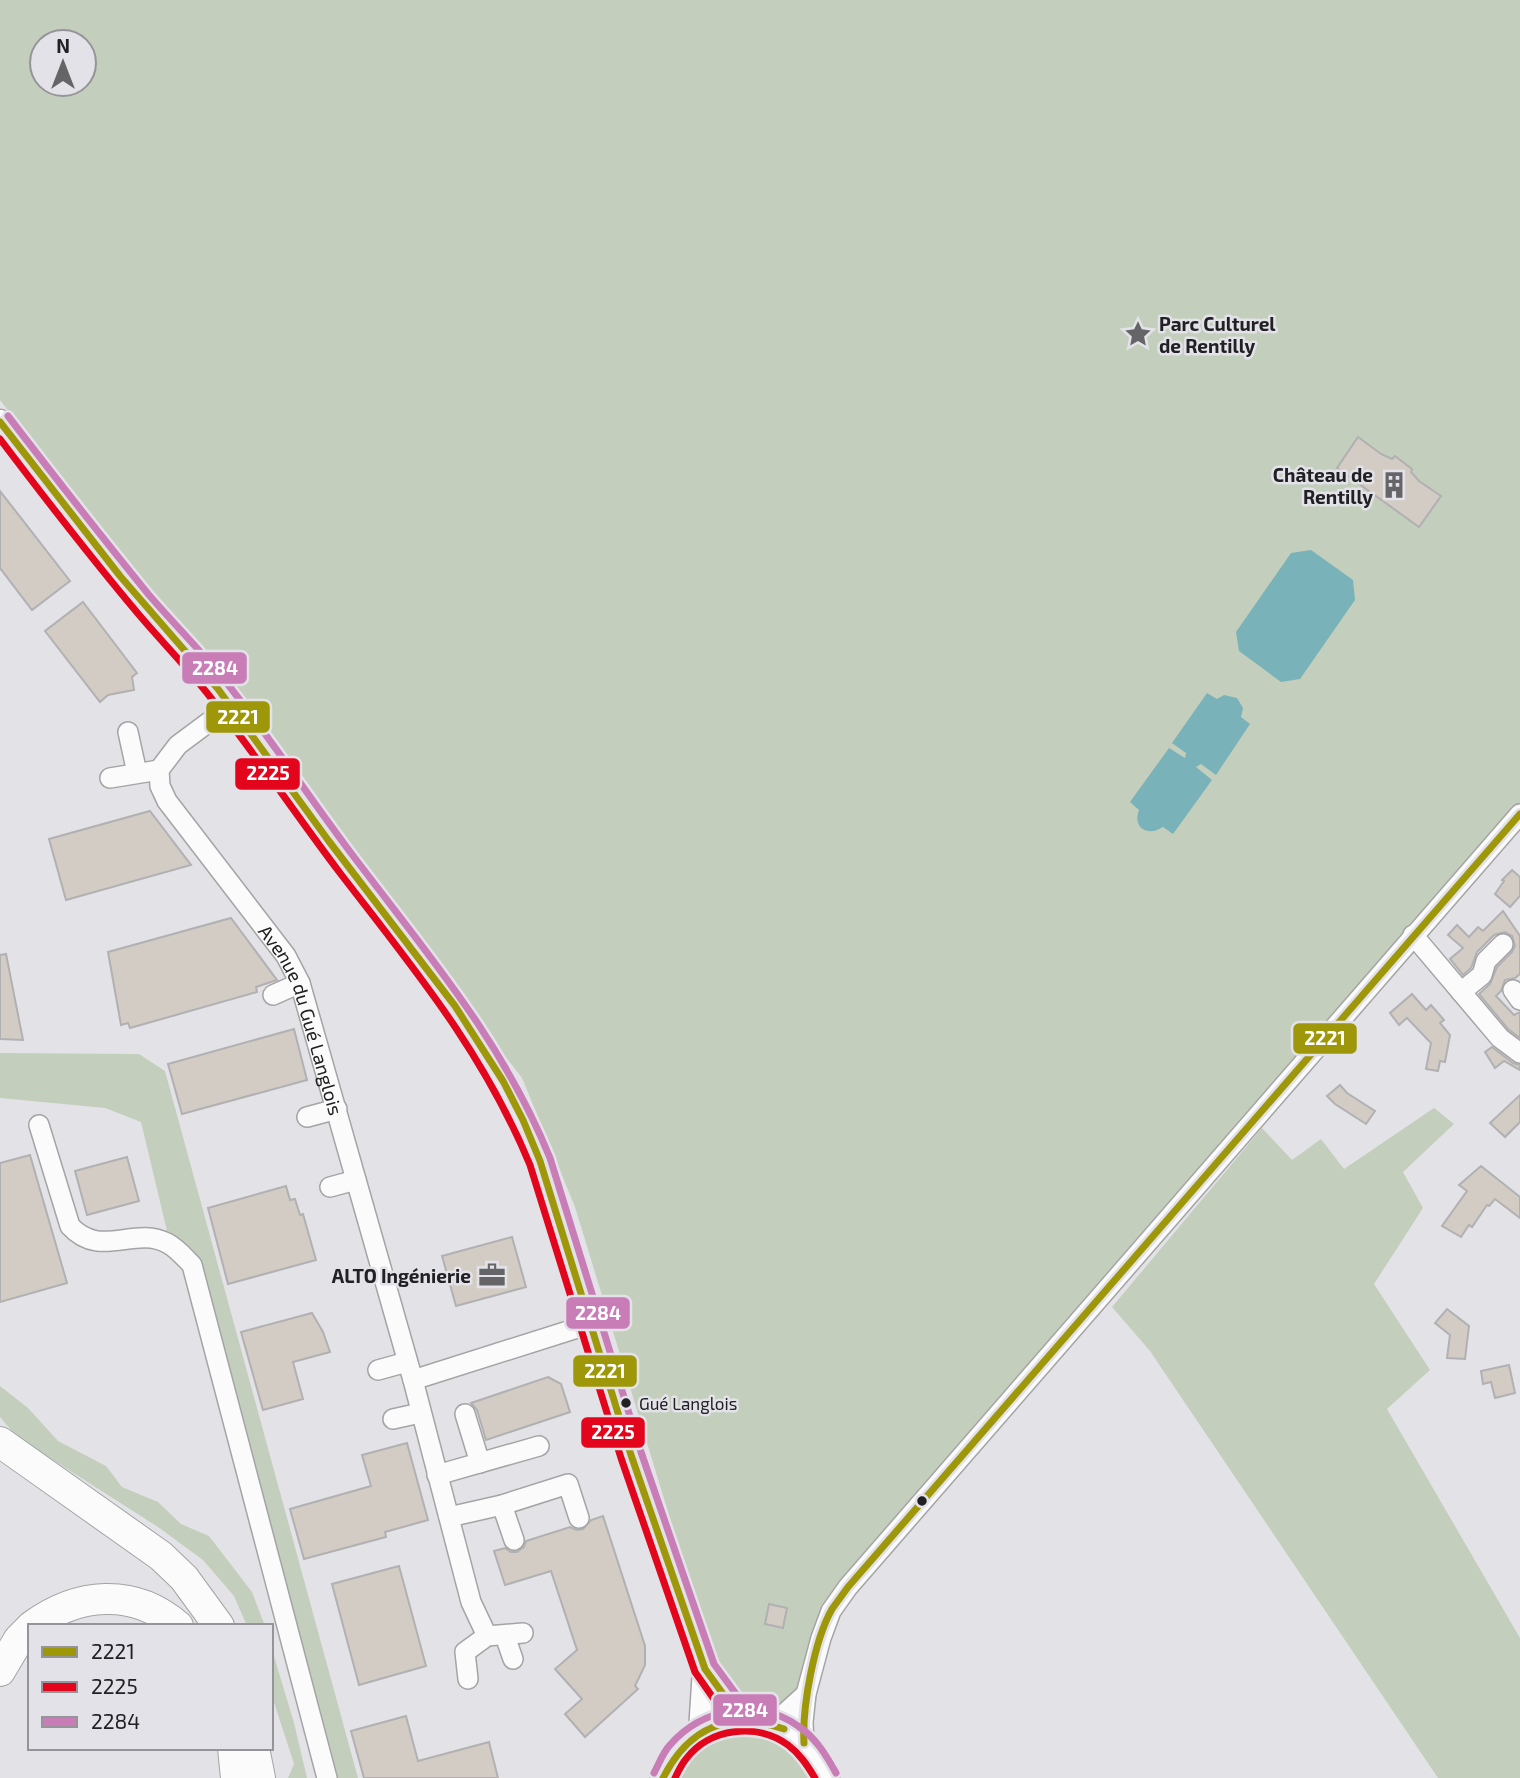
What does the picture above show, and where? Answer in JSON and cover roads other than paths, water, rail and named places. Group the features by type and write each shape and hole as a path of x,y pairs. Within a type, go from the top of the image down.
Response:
{"highway":[{"path":"0,1442 161,1556 184,1578 218,1624"},
{"path":"35,1624 67,1605 105,1598 146,1606 176,1624"},
{"path":"0,1671 19,1639 28,1630"},
{"path":"233,1750 236,1778"},
{"path":"254,1750 260,1778"}],"main road":[{"path":"0,422 163,627 198,664 222,695 272,761 311,819 485,1048 511,1092 528,1127 540,1161 631,1455 705,1669 746,1719"},
{"path":"163,627 220,713 311,819"},
{"path":"701,1731 705,1669"},
{"path":"663,1778 673,1757 690,1738 723,1722 746,1719 773,1724 804,1743 814,1754 827,1778"}],"street":[{"path":"110,778 159,770 178,745 220,713"},
{"path":"128,732 137,773"},
{"name":"Avenue du Gué Langlois","path":"159,770 160,786 167,801 286,956 300,984 410,1371 471,1602 505,1635 513,1659"},
{"path":"804,1743 806,1694 824,1629 831,1611 849,1587 1520,814"},
{"path":"1413,935 1500,1038 1520,1053"},
{"path":"1461,992 1482,975 1486,961 1503,944"},
{"path":"273,995 300,984"},
{"path":"307,1117 337,1109"},
{"path":"39,1125 70,1226 79,1236 96,1242 147,1237 166,1242 192,1265 327,1778"},
{"path":"330,1187 356,1180"},
{"path":"378,1370 410,1371 590,1324"},
{"path":"393,1419 420,1413"},
{"path":"465,1414 480,1463"},
{"path":"437,1475 538,1446"},
{"path":"449,1517 502,1505 568,1484 579,1518"},
{"path":"502,1505 514,1539"},
{"path":"468,1679 465,1652 505,1635"},
{"path":"773,1724 806,1694"}],"water":[{"path":"1311,550 1353,580 1355,600 1300,679 1281,682 1239,651 1236,632 1291,553"},
{"path":"1207,693 1217,699 1224,695 1237,698 1243,708 1241,717 1250,724 1216,775 1201,764 1196,767 1212,780 1173,834 1163,827 1147,831 1138,822 1139,810 1130,802 1169,748 1185,758 1186,753 1172,743"}],"place":[{"name":"Parc Culturel de Rentilly","path":"1138,334"},
{"name":"Château de Rentilly","path":"1394,485"},
{"name":"ALTO Ingénierie","path":"492,1275"},
{"name":"Gué Langlois","path":"626,1403"}]}
